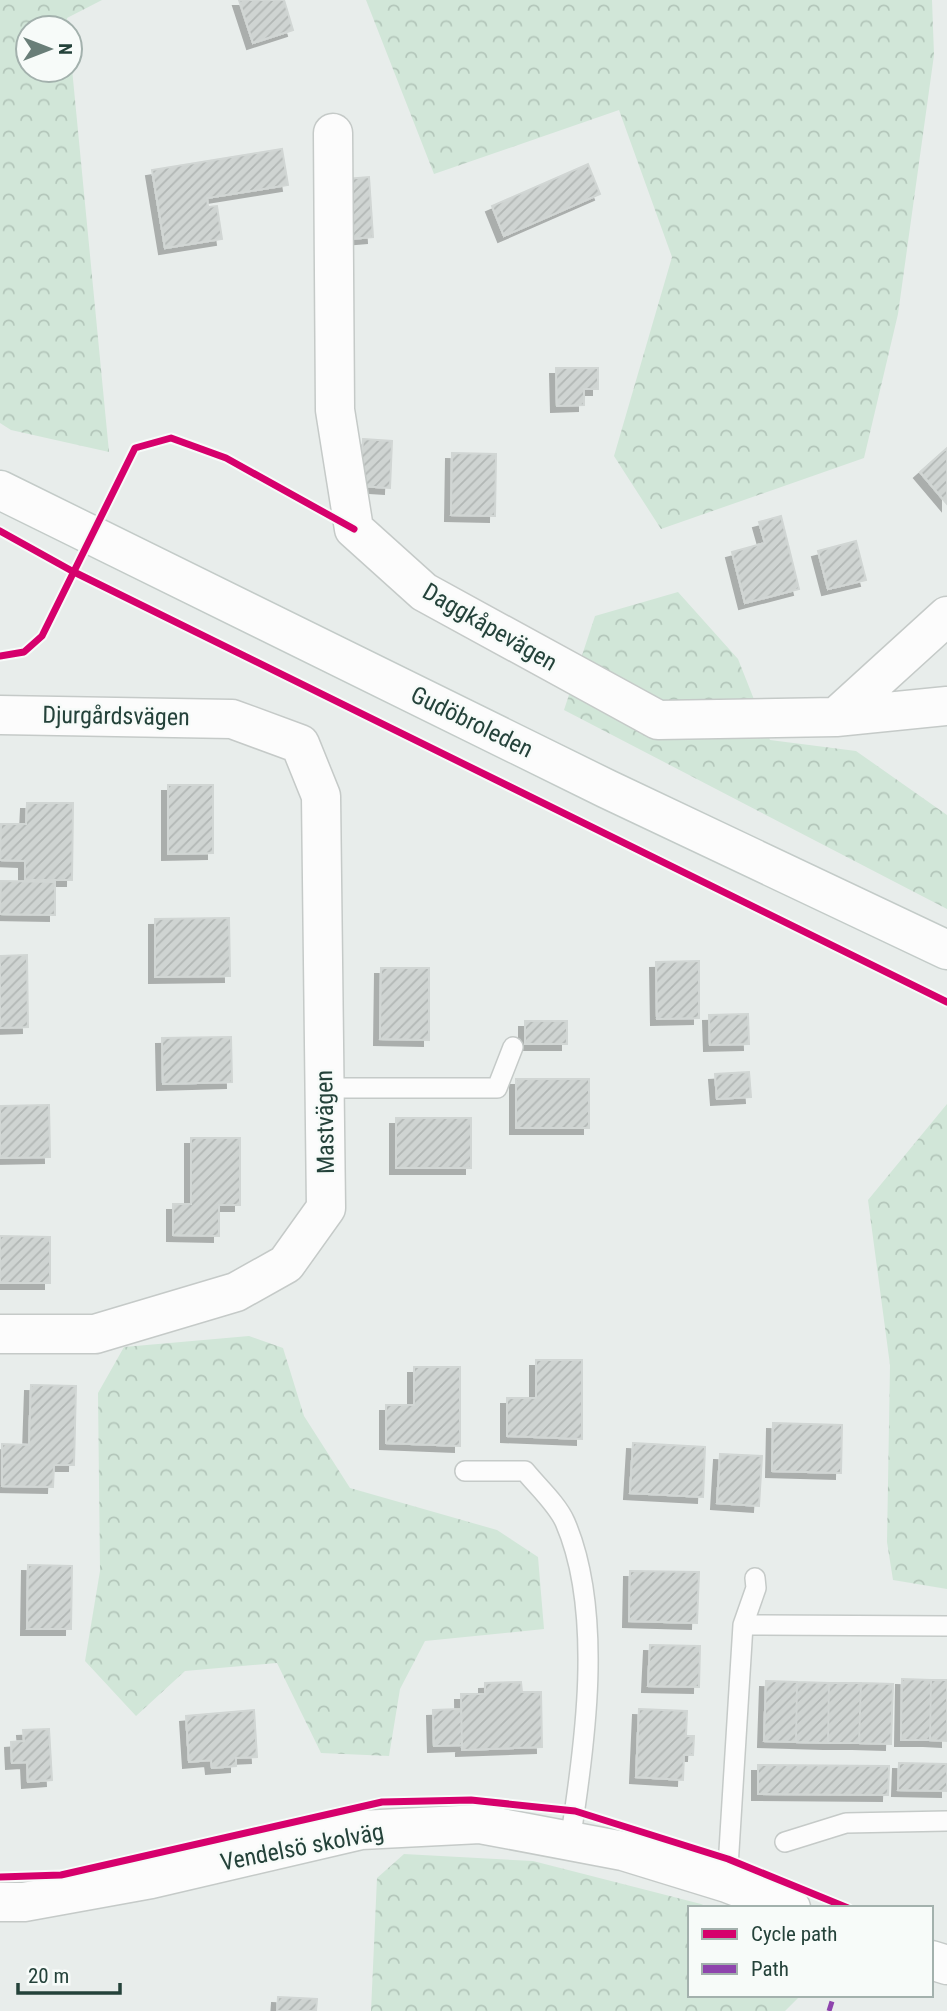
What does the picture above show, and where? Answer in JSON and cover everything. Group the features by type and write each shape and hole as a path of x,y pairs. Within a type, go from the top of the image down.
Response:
{"street":[{"name":"Daggkåpevägen","path":"333,133 335,410 354,529 424,592 658,720 836,717 947,706"},
{"name":"Gudöbroleden","path":"0,490 607,789 947,950"},
{"path":"836,717 947,616"},
{"name":"Djurgårdsvägen","path":"0,715 232,719"},
{"name":"Mastvägen","path":"0,1334 95,1334 236,1292 286,1264 326,1208 321,796 300,744 232,719"},
{"name":"Vendelsö skolväg","path":"0,1902 24,1902 151,1879 361,1830 480,1824 623,1851 727,1883 787,1906"}],"lane":[{"path":"325,1088 497,1088 513,1047"},
{"path":"465,1471 526,1471 564,1520 581,1570 587,1632 586,1672 583,1739 570,1840"},
{"path":"727,1883 743,1625 755,1588 755,1578"},
{"path":"743,1625 947,1626"},
{"path":"785,1842 846,1823 947,1822"}],"green space":[{"path":"0,0 102,0 75,14 14,14 14,84 73,84 109,452 11,430 0,423"},
{"path":"366,0 932,0 934,55 898,314 864,458 661,529 614,456 672,257 619,110 434,174"},
{"path":"678,592 738,659 770,740 856,751 947,815 947,909 564,710 595,616"},
{"path":"947,1104 947,1589 893,1580 887,1542 890,1365 868,1200"},
{"path":"249,1336 283,1348 304,1416 350,1488 497,1530 538,1557 544,1629 425,1641 400,1689 389,1756 321,1753 277,1663 185,1671 136,1716 85,1661 100,1571 98,1393 124,1347"},
{"path":"404,1854 533,1861 701,1904 706,1906 688,1906 688,1997 810,1997 798,1998 785,2011 371,2011 377,1878"}],"building":[{"path":"239,0 284,0 293,30 253,43"},
{"path":"282,149 288,185 207,198 208,207 217,206 222,239 165,248 152,170"},
{"path":"588,164 600,194 504,236 492,206"},
{"path":"369,177 373,237 351,239 346,179"},
{"path":"556,368 598,368 598,389 584,389 584,405 557,406"},
{"path":"363,439 392,441 390,488 360,486"},
{"path":"947,448 947,504 920,472"},
{"path":"452,453 496,454 495,516 451,515"},
{"path":"781,516 799,589 745,603 732,552 765,543 759,522"},
{"path":"856,541 866,580 828,589 818,551"},
{"path":"168,785 213,785 213,853 168,854"},
{"path":"27,803 73,803 72,880 25,880 25,861 0,860 1,824 26,824"},
{"path":"1,881 55,882 55,915 0,914"},
{"path":"229,918 230,976 155,977 155,919"},
{"path":"27,955 28,1027 0,1028 0,956"},
{"path":"699,961 699,1018 657,1019 656,962"},
{"path":"381,968 429,968 429,1040 380,1039"},
{"path":"748,1014 749,1044 710,1045 709,1015"},
{"path":"525,1021 567,1021 567,1044 525,1044"},
{"path":"231,1037 232,1082 163,1084 162,1038"},
{"path":"749,1072 751,1097 717,1099 715,1074"},
{"path":"516,1079 589,1079 589,1128 516,1128"},
{"path":"49,1105 50,1157 0,1158 0,1106"},
{"path":"396,1118 471,1118 471,1168 396,1168"},
{"path":"191,1138 240,1138 240,1205 219,1205 219,1236 173,1235 173,1204 191,1204"},
{"path":"0,1236 50,1237 50,1283 0,1283"},
{"path":"536,1360 582,1360 582,1439 507,1436 507,1398 536,1398"},
{"path":"414,1367 460,1367 460,1446 386,1443 386,1405 414,1405"},
{"path":"31,1385 76,1386 74,1465 54,1465 53,1487 2,1486 2,1444 29,1445"},
{"path":"773,1423 842,1425 841,1473 772,1471"},
{"path":"633,1443 705,1447 703,1497 630,1493"},
{"path":"720,1454 762,1456 759,1506 717,1503"},
{"path":"28,1565 72,1566 71,1629 27,1629"},
{"path":"630,1571 699,1572 697,1623 629,1621"},
{"path":"650,1645 700,1646 699,1687 648,1686"},
{"path":"902,1679 931,1680 930,1740 901,1740"},
{"path":"931,1680 947,1680 947,1741 930,1740"},
{"path":"766,1681 797,1682 796,1742 764,1741"},
{"path":"521,1682 522,1692 541,1692 542,1747 462,1750 461,1694 485,1694 485,1683"},
{"path":"797,1682 829,1683 828,1743 796,1742"},
{"path":"829,1683 861,1683 859,1743 828,1743"},
{"path":"861,1683 893,1684 891,1744 859,1743"},
{"path":"461,1709 462,1745 434,1746 433,1710"},
{"path":"639,1709 687,1711 686,1736 694,1736 693,1755 684,1755 683,1780 636,1777"},
{"path":"254,1710 257,1757 236,1758 236,1766 212,1768 211,1760 189,1762 186,1716"},
{"path":"49,1729 52,1780 28,1782 27,1762 12,1763 11,1742 24,1741 23,1730"},
{"path":"899,1763 947,1764 947,1791 898,1790"},
{"path":"758,1765 889,1766 888,1795 758,1794"},
{"path":"278,1997 317,1999 316,2011 277,2011"}],"marked path":[{"path":"829,2011 833,1997"}],"cycle path":[{"path":"0,656 24,652 42,636 135,448 171,438 226,458 354,529"},
{"path":"0,531 72,571 947,1002"},
{"path":"0,1877 61,1875 382,1802 471,1800 575,1811 728,1859 843,1906"}]}
